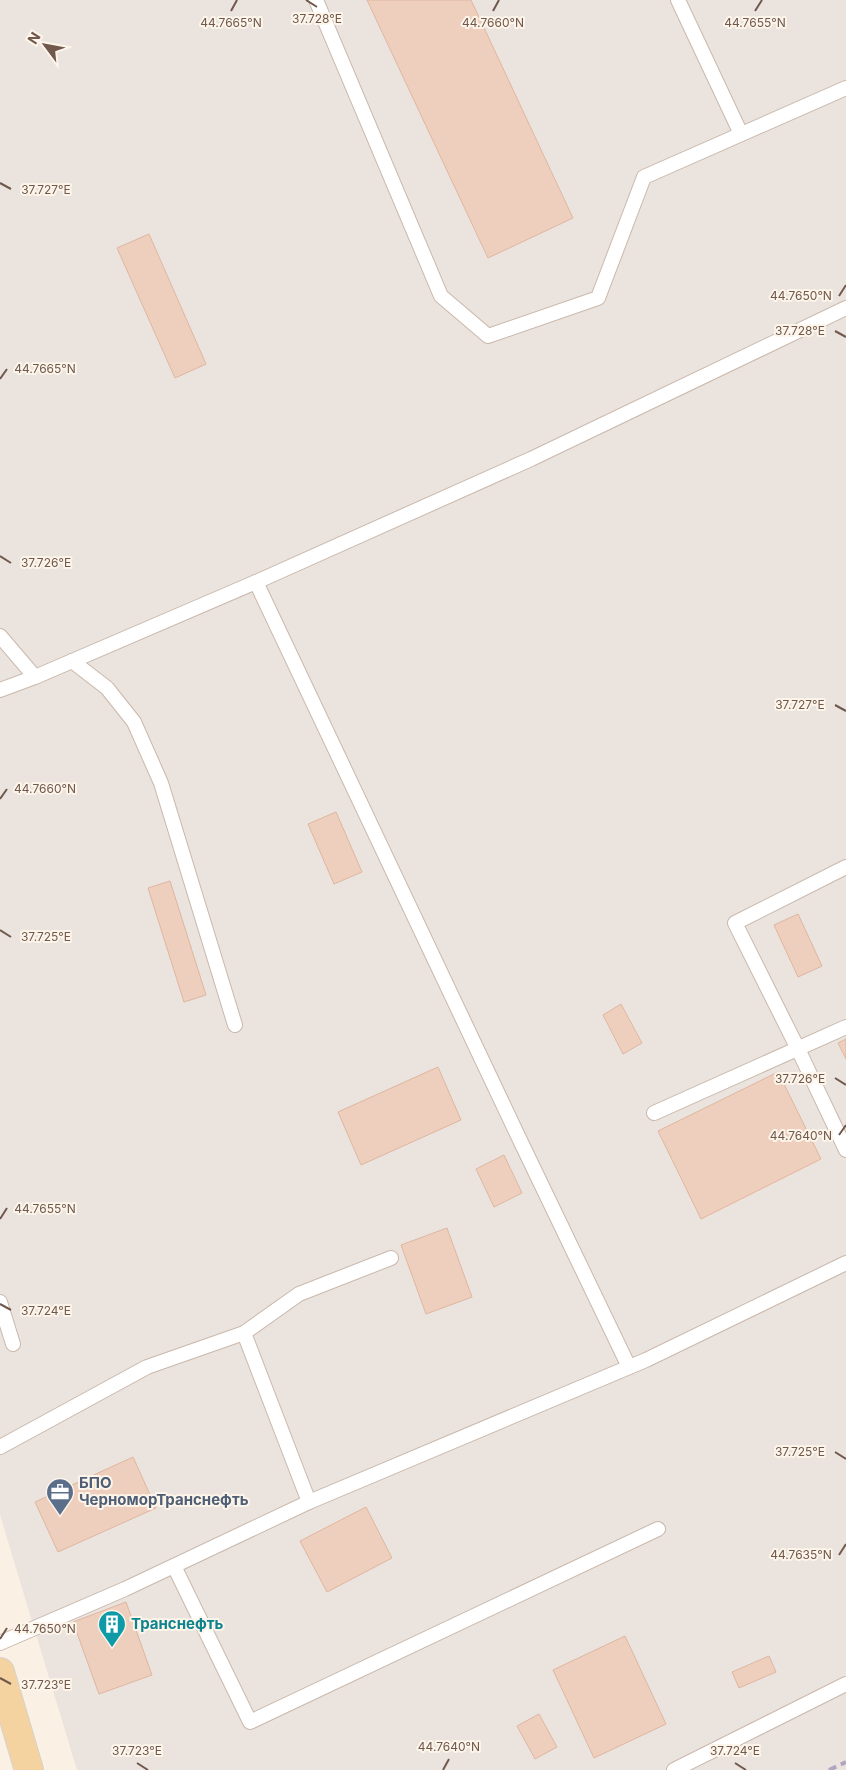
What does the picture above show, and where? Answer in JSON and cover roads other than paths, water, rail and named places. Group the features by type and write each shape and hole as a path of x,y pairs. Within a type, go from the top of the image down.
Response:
{"main road":[{"path":"0,1672 29,1770"}],"lane":[{"path":"316,0 441,296 488,336 598,298 644,177 846,88"},
{"path":"678,0 741,134"},
{"path":"0,690 35,677 256,582 531,459 846,308"},
{"path":"256,582 629,1367"},
{"path":"0,636 35,677"},
{"path":"72,661 107,688 134,722 138,730 161,782 235,1025"},
{"path":"846,867 735,923 846,1150"},
{"path":"654,1113 846,1027"},
{"path":"0,1447 147,1367 244,1332 299,1294 390,1258"},
{"path":"0,1644 174,1566 310,1502 629,1367 846,1263"},
{"path":"0,1302 14,1344"},
{"path":"244,1332 310,1502"},
{"path":"174,1566 250,1722 658,1529"},
{"path":"674,1770 846,1684"}],"railway":[{"path":"829,1770 846,1762"}],"place":[{"name":"БПО ЧерноморТранснефть","path":"60,1516"},
{"name":"Транснефть","path":"112,1648"}]}
